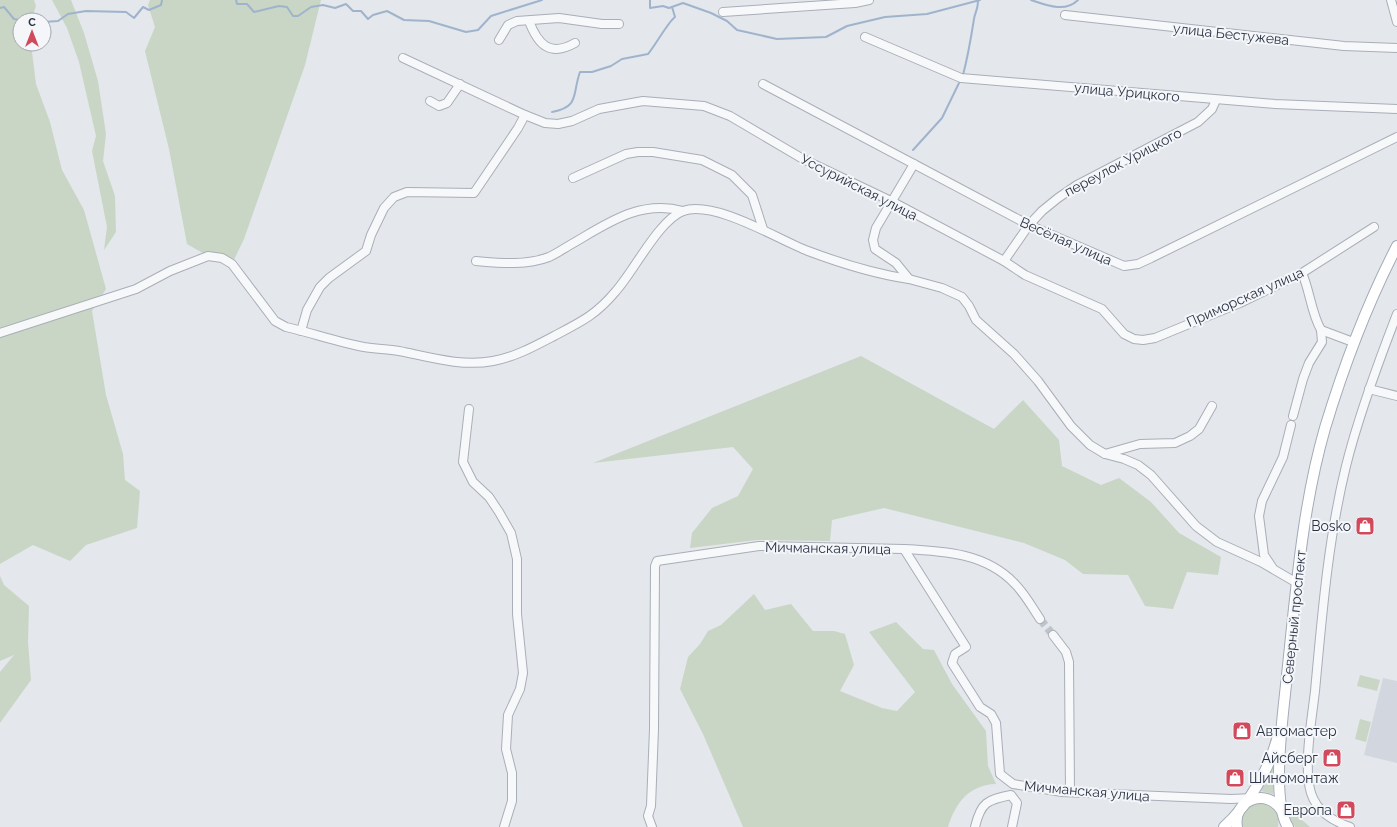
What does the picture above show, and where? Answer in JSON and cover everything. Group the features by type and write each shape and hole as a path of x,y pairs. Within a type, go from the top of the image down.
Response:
{"main road":[{"name":"Северный проспект","path":"1283,717 1304,530 1325,429 1353,342 1397,246"},
{"path":"1224,827 1241,807 1253,798 1270,760 1283,717"},
{"path":"1283,717 1280,788 1283,822"},
{"path":"1253,798 1274,802 1282,811 1283,822 1288,827"},
{"path":"1237,827 1237,816 1241,807"}],"street":[{"path":"723,12 855,3 869,0"},
{"path":"1391,0 1397,22"},
{"name":"улица Бестужева","path":"1065,15 1344,46 1397,48"},
{"path":"499,40 508,25 517,21 558,18 602,24 619,24"},
{"path":"529,21 535,37 545,46 555,49 566,48 575,43"},
{"name":"улица Урицкого","path":"865,37 961,78 1216,100 1397,109"},
{"path":"301,331 307,310 320,287 366,251 371,235 384,208 394,197 407,192 474,193 477,191 525,115 403,58"},
{"path":"430,101 439,106 447,103 460,84"},
{"name":"Весёлая улица","path":"763,84 1029,225 1124,266 1138,264 1397,137"},
{"name":"переулок Урицкого","path":"1004,261 1029,225 1042,211 1078,185 1198,122 1212,109 1216,100"},
{"name":"Уссурийская улица","path":"525,115 545,123 558,124 572,121 599,109 643,101 704,106 730,116 803,159 891,201 1004,261 1025,274 1102,309 1124,334 1134,339 1143,340 1155,338"},
{"path":"573,178 626,154 638,152 653,152 702,160 732,175 752,195 763,230"},
{"path":"909,279 900,267 876,249 873,244 876,228 914,164"},
{"path":"476,261 506,264 534,261 549,257 621,216 660,208 672,208 683,211 700,209 716,212 763,230 807,251 856,266 942,288 962,297 969,306 976,320 1014,354 1038,381 1077,432 1090,445 1105,454 1138,465 1151,475 1196,526 1217,542 1273,569 1297,583"},
{"path":"0,333 136,289 170,271 208,256 222,258 232,264 275,321 286,327 350,344 396,350 459,362 493,362 528,350 580,324 604,305 622,285 657,232 668,221 683,211"},
{"name":"Приморская улица","path":"1155,338 1240,302 1302,273 1374,227"},
{"path":"1293,416 1305,374 1322,342 1321,330 1314,317 1309,288 1302,273"},
{"path":"1350,827 1327,817 1313,800 1309,784 1308,750 1319,644 1333,537 1346,467 1370,389 1393,336 1397,314"},
{"path":"1321,330 1353,342"},
{"path":"1370,389 1397,396"},
{"path":"1105,454 1140,444 1174,443 1190,436 1199,429 1212,406"},
{"path":"469,409 463,462 473,482 489,497 500,512 511,533 517,559 517,614 523,672 520,690 508,715 506,749 512,773 512,801 504,827"},
{"path":"1273,569 1264,555 1259,516 1262,501 1282,457 1291,425"},
{"name":"Мичманская улица","path":"652,827 648,816 651,806 654,729 655,566 657,561 759,546 904,549 966,647 955,654 952,664 980,707 991,714 994,719 1000,774 1013,784 1070,792 1253,798"},
{"path":"904,549 942,551 968,556 994,566 1016,584 1040,618"},
{"path":"1053,635 1066,652 1069,662 1070,792"},
{"path":"975,827 979,810 985,803 1011,795 1016,803 1012,827"}],"shaded area":[{"path":"1383,678 1397,681 1397,763 1364,755"}],"green space":[{"path":"0,0 34,0 36,6 34,12 12,12 12,52 32,52 36,84 50,122 62,170 84,210 106,289 92,311 106,395 123,454 125,480 140,491 137,528 86,545 70,561 33,545 0,564"},
{"path":"52,0 71,0 84,33 98,81 106,134 103,161 115,196 116,232 104,250 107,227 92,151 96,136 79,62 67,28"},
{"path":"150,0 321,0 305,65 244,239 232,264 208,256 187,244 169,149 145,51 155,27 148,5"},
{"path":"861,356 994,429 1023,400 1059,440 1062,466 1101,485 1119,478 1151,502 1179,533 1221,557 1218,575 1187,572 1173,609 1145,606 1128,575 1083,574 1065,560 1024,543 884,508 832,520 830,541 757,540 690,548 692,533 712,508 738,496 753,469 733,447 593,463"},
{"path":"0,576 4,585 29,606 28,642 31,680 0,723 0,672 14,655 0,661"},
{"path":"754,594 765,610 791,604 813,631 834,631 845,634 854,665 840,691 882,708 897,711 915,692 869,632 896,622 923,649 934,650 952,684 986,731 988,766 996,784 978,788 965,796 955,810 948,827 743,827 703,734 680,689 688,657 700,644 708,631 721,625"},
{"path":"1360,675 1380,680 1377,691 1357,686"},
{"path":"1360,719 1371,722 1366,742 1355,739"},
{"path":"1275,761 1273,794 1261,791"},
{"path":"1259,802 1272,807 1277,813 1278,827 1241,827 1242,813 1250,806"},
{"path":"1287,807 1292,807 1294,813 1310,827 1295,827 1290,819"}],"waterway":[{"path":"52,21 58,21 68,14 86,11 126,12 134,18 143,7 149,10 161,5 162,0"},
{"path":"236,0 237,4 247,4 254,12 279,6 287,7 293,16 298,16 311,7 323,5 335,8 346,4 353,11 361,11 368,19 373,15 387,11 404,20 429,21 466,32 478,30 491,16 542,0"},
{"path":"650,0 650,8 663,6 669,8 683,3 711,13 727,21 737,30 777,39 826,37 847,26 885,17 927,14 980,0"},
{"path":"1031,0 1055,7 1067,6 1078,0"},
{"path":"963,75 978,1"},
{"path":"0,8 4,7 12,17"},
{"path":"552,112 561,110 571,103 574,98 580,72 592,72 611,66 622,59 648,54 675,17 672,7"},
{"path":"913,150 942,118 959,83"}],"tunnel":[{"path":"1040,619 1053,635"}],"place":[{"name":"Bosko","path":"1365,526"},
{"name":"Автомастер","path":"1242,731"},
{"name":"Айсберг","path":"1332,758"},
{"name":"Шиномонтаж","path":"1235,778"},
{"name":"Европа","path":"1346,810"}]}
